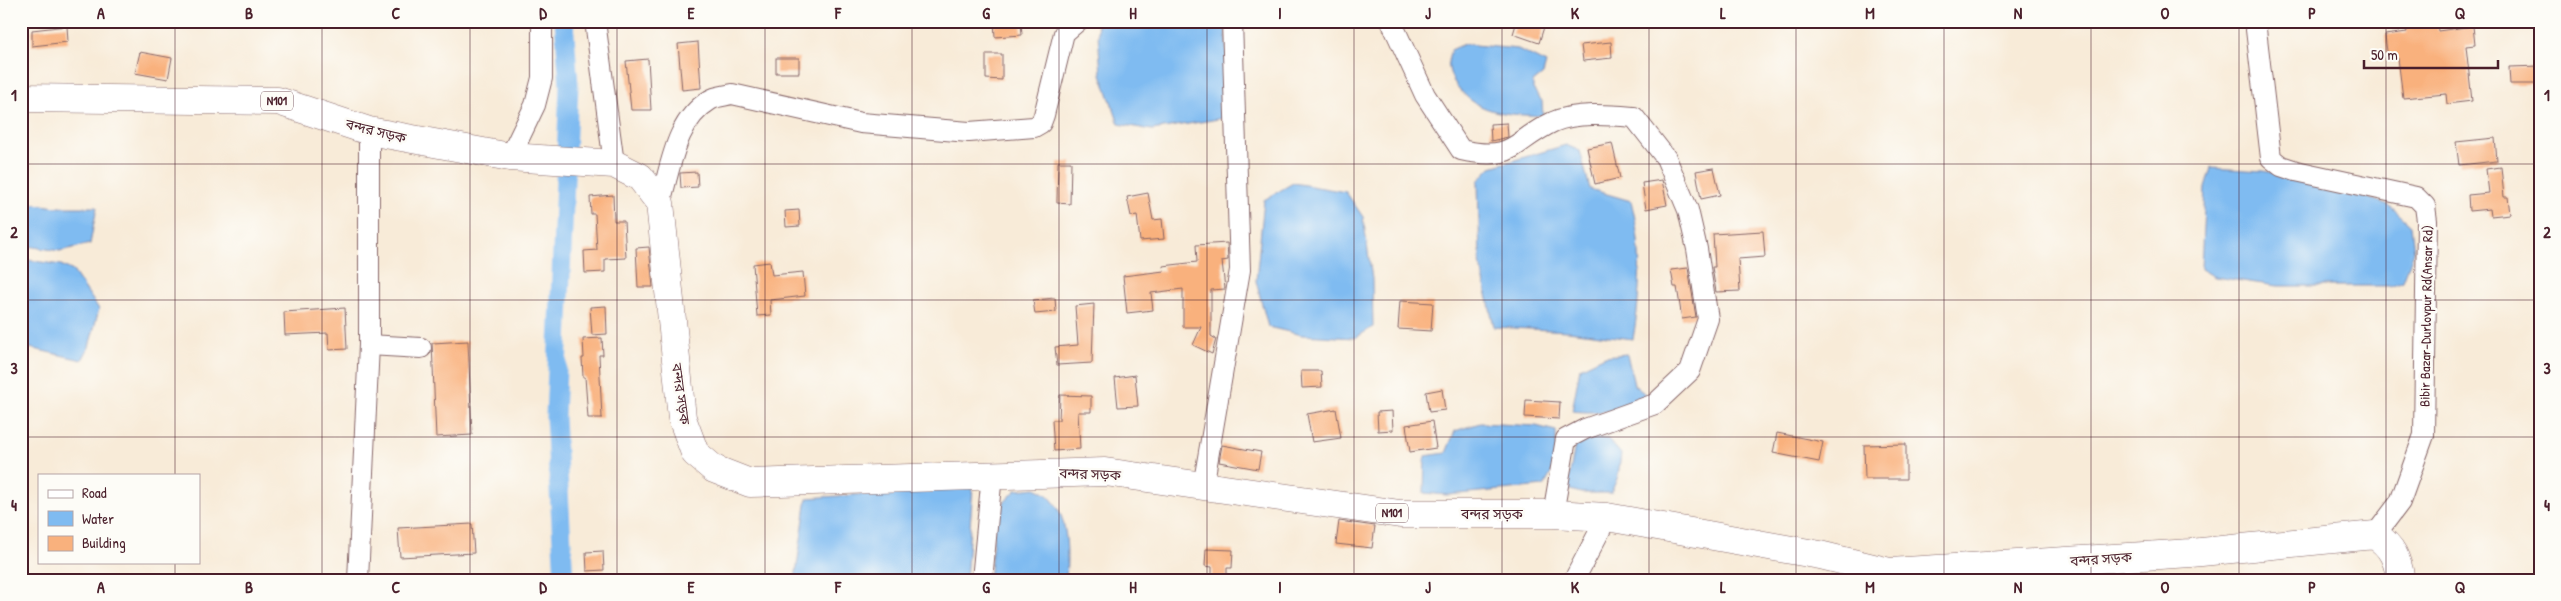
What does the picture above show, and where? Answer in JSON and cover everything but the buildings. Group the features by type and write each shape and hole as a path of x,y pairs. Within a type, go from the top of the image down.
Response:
{"highway":[{"name":"বন্দর সড়ক","path":"21,98 278,101 368,131 517,157 604,163 640,177 660,203 682,418 695,453 701,459 714,469 750,483 992,474 1105,472 1400,514 1553,514 1607,518 1820,555 1890,572 2191,553 2375,535"},
{"path":"2375,535 2386,542 2397,557 2401,580"}],"street":[{"path":"517,157 542,78 542,21"},
{"path":"595,21 604,163"},
{"path":"660,203 683,125 698,109 712,99 732,94 861,123 970,132 1034,127 1041,123 1044,115 1064,33 1078,21"},
{"path":"1203,487 1240,270 1232,21"},
{"path":"1390,21 1425,95 1462,150 1484,155 1507,152 1554,122 1593,114 1634,117 1666,158 1688,210 1697,249 1708,319 1690,371 1655,404 1585,429 1566,439 1553,514"},
{"name":"Bibir Bazar-Durlovpur Rd(Ansar Rd)","path":"2255,21 2271,158 2281,166 2296,171 2416,197 2424,206 2427,221 2424,435 2400,502 2375,535"},
{"path":"358,580 369,345 368,131"},
{"path":"369,345 421,348"},
{"path":"982,580 992,474"},
{"path":"1574,580 1607,518"}],"water":[{"path":"1097,21 1225,21 1230,117 1152,130 1119,124 1101,74"},
{"path":"1464,44 1518,49 1546,63 1543,74 1533,82 1533,89 1542,101 1543,116 1504,113 1492,110 1481,106 1461,92 1450,72 1449,58 1451,50"},
{"path":"1566,145 1580,151 1590,189 1631,201 1635,218 1640,270 1633,339 1568,331 1494,327 1480,262 1478,181 1491,167"},
{"path":"2211,168 2264,171 2314,180 2389,205 2411,225 2414,252 2403,281 2390,286 2277,286 2215,277 2201,269 2205,187"},
{"path":"1293,183 1346,192 1363,217 1372,279 1373,327 1355,338 1302,335 1268,327 1256,281 1264,200"},
{"path":"21,202 56,207 97,207 90,244 60,251 21,245"},
{"path":"21,259 61,265 73,271 99,309 89,347 82,360 21,346"},
{"path":"1627,354 1634,385 1650,398 1612,411 1572,411 1580,368 1605,356"},
{"path":"1480,423 1536,426 1556,431 1556,465 1544,486 1447,495 1424,493 1425,456 1446,453 1455,431"},
{"path":"1588,436 1608,439 1621,454 1618,476 1611,493 1581,493 1567,489 1575,445"},
{"path":"973,487 966,580 795,580 807,498"},
{"path":"1035,488 1046,494 1055,504 1061,515 1067,554 1066,580 989,580 996,511 1016,490"}],"waterway":[{"path":"564,21 569,85 555,417 564,580"}]}
